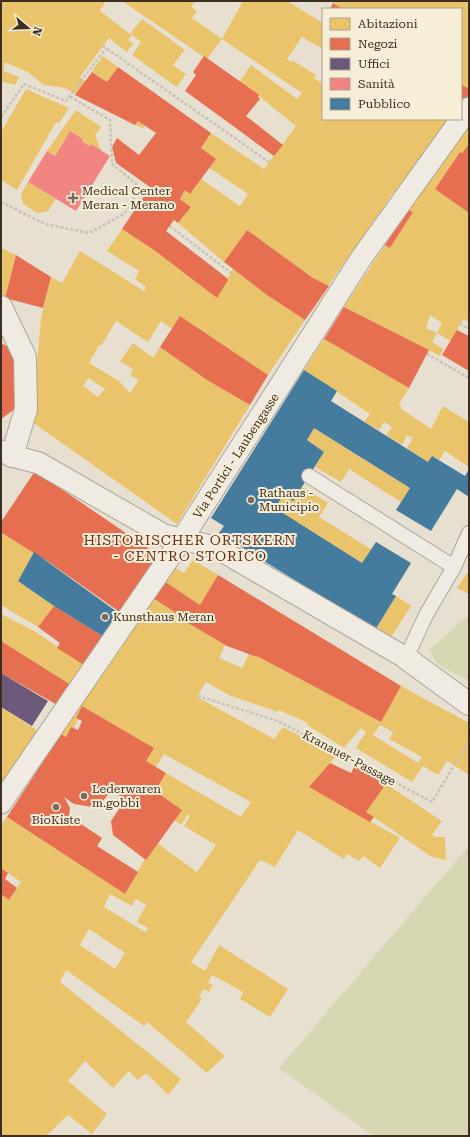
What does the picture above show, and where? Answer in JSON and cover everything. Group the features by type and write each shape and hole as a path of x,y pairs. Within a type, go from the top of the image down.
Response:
{"street":[{"name":"Via Portici - Laubengasse","path":"462,118 469,108"},
{"name":"Via Portici - Laubengasse","path":"1,803 182,539 362,257 460,120"},
{"path":"1,307 25,357 26,409 6,454 40,463 164,535 215,547 406,658 469,704"}],"lane":[{"path":"308,476 454,567"},
{"path":"406,658 426,615 454,567 469,533"}],"path":[{"path":"103,46 269,162"},
{"path":"1,117 24,84 66,101 106,48"},
{"path":"1,202 45,224 89,233 124,214 141,188 112,164 110,120 69,96"},
{"path":"132,202 138,206"},
{"path":"170,226 231,273"},
{"path":"460,324 469,329"},
{"path":"427,354 469,378"},
{"name":"Kranauer-Passage","path":"198,696 278,721 432,802 469,741"}],"green space":[{"path":"469,615 469,681 437,664 429,650"},
{"path":"469,846 469,1136 374,1136 279,1068"}],"building: Abitazioni":[{"path":"1,1 106,1 100,11 130,34 142,19 185,50 173,65 186,74 177,87 132,55 141,42 132,35 128,40 133,44 127,52 109,38 80,77 86,81 76,94 65,88 44,85 28,72 4,62 4,71 19,77 15,85 3,82 1,80"},
{"path":"122,1 195,1 191,7 197,11 192,18 222,39 207,59"},
{"path":"243,1 287,1 322,22 322,48 302,37 287,59 291,62 292,60 316,75 314,78 322,83 322,120 451,120 391,196 328,286 313,278 247,230 224,262 178,223 191,207 180,199 185,190 190,194 201,179 240,206 248,194 209,168 216,159 201,148 211,133 264,169 296,126 240,81 251,65 297,99 302,93 222,39"},
{"path":"331,1 469,1 469,89 462,85 462,8 342,8"},
{"path":"103,56 118,67 107,82 92,71"},
{"path":"26,89 69,108 59,123 56,122 17,190 1,180 1,132"},
{"path":"76,110 101,127 95,135 101,151 91,144 89,146 82,141 83,139 70,131 55,156 47,151"},
{"path":"138,121 145,125 143,128 135,125"},
{"path":"469,123 469,144 462,153 460,152 435,189 469,213 469,322 463,319 451,341 437,333 432,342 443,349 440,356 344,307 385,245 390,248 413,212 408,210","holes":["430,315 442,323 437,333 426,328"]},
{"path":"28,182 56,199 48,211 37,213 23,204 21,194"},
{"path":"122,229 154,250 217,298 233,269 267,295 305,320 268,375 180,316 172,329 161,321 148,342 116,321 101,346 99,345 89,363 119,381 130,393 139,380 130,375 133,369 120,361 133,343 153,358 160,347 207,380 250,405 177,524 32,422 41,318 51,277 62,283 80,251 144,291 146,287 135,279 139,271 107,251","holes":["88,378 105,389 98,397 83,386"]},
{"path":"1,248 16,255 5,297 1,292"},
{"path":"324,339 409,388 399,404 401,406 400,408 431,429 443,406 469,422 469,467 445,451 439,460 432,456 428,462 407,448 413,438 407,435 402,445 386,435 392,427 384,422 379,430 364,422 370,414 304,370"},
{"path":"314,428 410,488 401,502 349,469 341,482 315,467 324,452 307,440"},
{"path":"302,487 328,503 319,517 371,549 362,563 275,508 283,495 293,501"},
{"path":"1,529 3,530 2,533 34,552 18,581 54,606 38,627 1,605"},
{"path":"193,560 218,575 200,605 164,581 174,567 184,573"},
{"path":"467,573 469,575 469,594 457,588"},
{"path":"396,596 411,606 390,639 375,630"},
{"path":"153,598 182,617 181,619 225,645 219,658 242,668 249,654 257,656 381,722 401,686 469,723 469,775 447,761 438,775 423,766 412,782 356,748 366,732 361,728 344,748 307,725 308,723 279,710 278,712 231,696 206,682 197,697 274,739 283,727 337,755 309,787 400,838 380,868 363,856 359,861 347,854 344,859 298,830 275,867 260,860 191,962 205,971 219,945 288,989 270,1017 240,999 243,992 212,975 208,983 213,985 209,992 204,989 199,997 202,999 186,1022 225,1056 207,1073 147,1022 144,1026 66,970 60,982 181,1079 168,1095 146,1073 138,1080 129,1071 113,1088 85,1061 68,1081 107,1114 92,1134 68,1115 46,1136 1,1136 1,894 9,900 21,882 1,868 1,825 7,817 125,894 145,859 157,843 197,872 216,845 184,826 190,816 188,814 181,825 174,820 182,810 155,791 166,773 241,817 251,802 164,754 156,767 146,761 154,748 82,706 76,718 78,719 74,728 71,727 66,737 61,734 118,653","holes":["380,725 393,732 389,739 422,757 418,763 373,735","110,894 132,906 136,899 146,905 137,922 148,928 145,932 104,907","89,929 125,953 115,969 80,945"]},
{"path":"1,614 36,632 84,665 71,685 1,641"},
{"path":"1,707 41,733 1,788"},
{"path":"386,784 442,821 432,835 436,837 445,837 446,860 432,857 366,812"}],"building: Negozi":[{"path":"333,3 341,8 330,8"},
{"path":"204,56 259,95 258,97 260,99 246,116 283,145 274,156 185,91 196,75 193,72"},
{"path":"118,67 211,133 201,148 216,159 190,194 185,190 180,199 191,207 178,223 174,220 166,231 227,278 228,280 217,298 154,250 122,229 150,187 116,163 112,147 117,138 139,155 156,133 138,121 135,125 75,95 92,72 107,82"},
{"path":"462,85 469,89 469,95 462,105"},
{"path":"469,144 469,213 435,189 460,152 462,153"},
{"path":"408,210 413,212 390,248 385,245"},
{"path":"247,230 313,278 329,286 305,320 267,295 224,262"},
{"path":"16,255 51,277 43,308 5,298"},
{"path":"344,307 429,350 409,388 324,339"},
{"path":"180,316 268,375 250,405 207,380 160,347"},
{"path":"457,330 469,336 469,371 442,355"},
{"path":"1,343 13,349 19,406 1,419"},
{"path":"35,471 158,555 121,613 50,563 2,533 1,522"},
{"path":"218,575 401,686 381,722 257,656 227,646 181,619 182,617 153,598 164,581 200,605"},
{"path":"54,606 104,637 84,665 57,648 60,643 38,627"},
{"path":"1,641 71,685 59,706 1,673"},
{"path":"82,706 154,748 146,761 166,773 155,791 182,810 146,860 113,835 111,821 125,800 111,790 98,808 74,804 64,797 70,808 69,816 102,838 97,846 138,872 125,894 7,817 61,734 66,737 71,727 78,730 82,721 76,718"},
{"path":"330,763 351,773 355,765 386,784 366,812 374,817 370,822 309,787"},
{"path":"1,868 8,873 5,879 17,888 9,900 1,894"}],"building: Uffici":[{"path":"1,673 48,701 32,726 1,707"}],"building: Sanità":[{"path":"70,131 83,139 82,141 89,146 91,144 110,156 76,211 28,182 47,151 55,156"}],"building: Pubblico":[{"name":"Rathaus - Municipio","path":"304,370 337,391 331,401 428,462 432,456 465,476 469,469 469,497 457,489 431,531 396,510 410,488 314,428 307,440 324,452 293,501 283,495 275,508 362,563 376,542 411,563 392,594 396,596 375,630 219,533 224,526 211,518"},
{"path":"34,552 120,614 104,637 54,606 18,581"}],"place":[{"name":"Medical Center Meran - Merano","path":"73,198"},
{"name":"Rathaus - Municipio","path":"251,500"},
{"name":"Kunsthaus Meran","path":"105,617"},
{"name":"Lederwaren m.gobbi","path":"84,796"},
{"name":"BioKiste","path":"56,807"}],"district":[{"name":"HISTORISCHER ORTSKERN - CENTRO STORICO","path":"190,548"}]}
